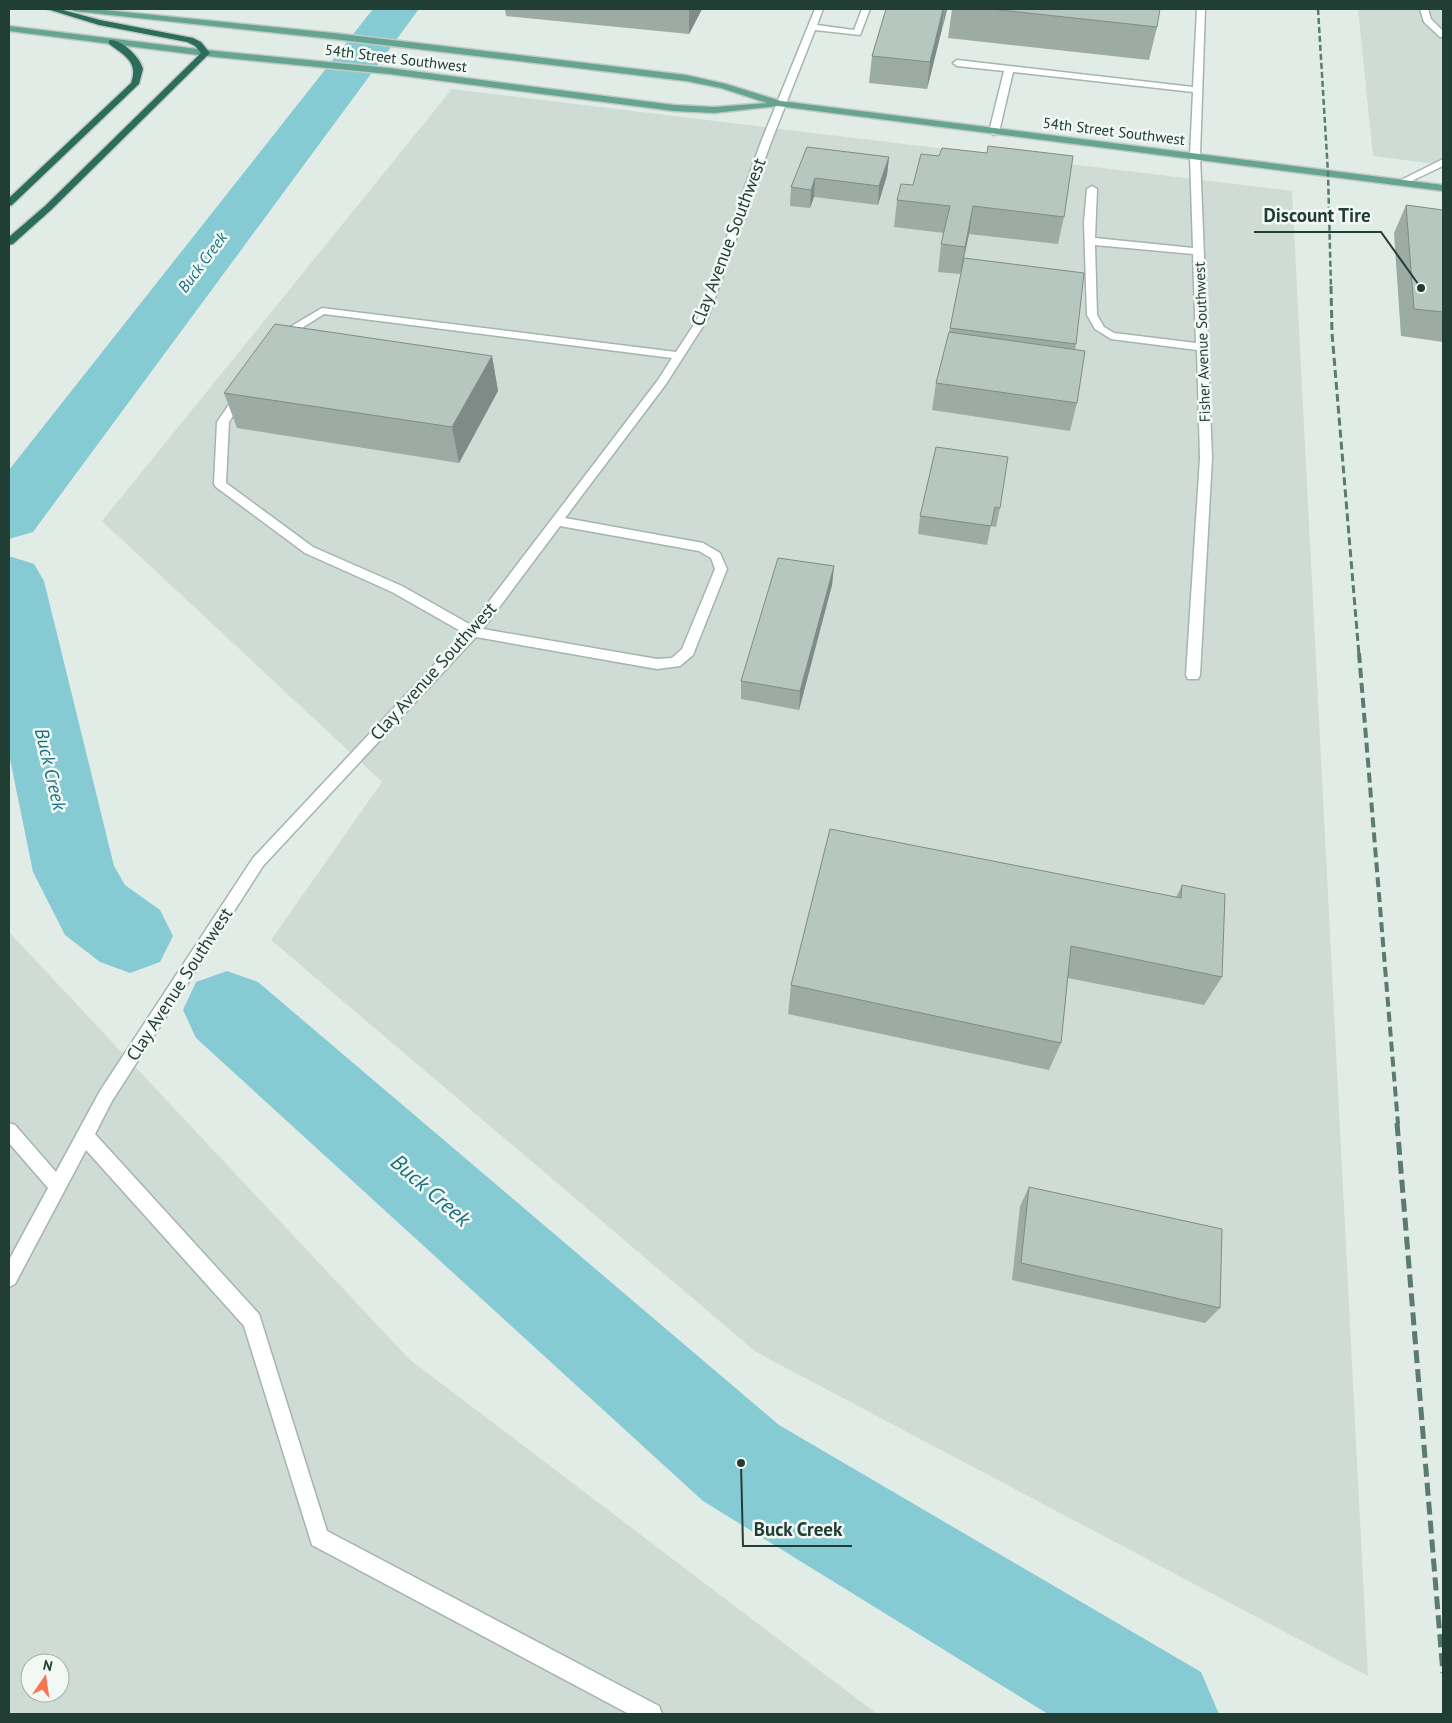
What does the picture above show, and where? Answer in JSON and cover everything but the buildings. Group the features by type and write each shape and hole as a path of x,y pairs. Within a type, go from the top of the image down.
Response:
{"highway":[{"path":"9,242 48,208 206,53 198,44 185,38 118,26 51,9"},
{"path":"9,203 135,84 140,71 138,64 112,42"}],"main road":[{"name":"54th Street Southwest","path":"74,9 333,36 686,78 723,86 780,104 1443,188"},
{"name":"54th Street Southwest","path":"9,29 206,53 314,63 690,110 714,110 780,104"}],"street":[{"name":"Clay Avenue Southwest","path":"9,1278 106,1096 258,862 473,632 662,382 702,320 780,104 819,9"},
{"path":"811,28 857,33 866,9"},
{"name":"Fisher Avenue Southwest","path":"1193,675 1206,458 1195,156 1201,9"},
{"path":"1424,9 1427,20 1443,35"},
{"path":"957,63 1199,90"},
{"path":"994,132 1009,69"},
{"path":"1402,182 1443,162"},
{"path":"1092,189 1090,241 1092,315 1100,329 1111,336 1203,347"},
{"path":"1090,241 1199,252"},
{"path":"272,348 277,340 322,311 679,356"},
{"path":"245,389 223,422 220,484 309,550 397,589 473,632 657,664 675,663 688,652 721,569 716,556 703,547 557,521"},
{"path":"9,1131 58,1187"},
{"path":"85,1136 252,1321 319,1538 650,1714"}],"shaded area":[{"path":"1358,9 1443,9 1443,165 1373,156"},
{"path":"452,89 1292,191 1368,1676 756,1352 271,940 382,782 102,521"},
{"path":"9,932 409,1359 877,1714 9,1714"}],"waterway":[{"name":"Buck Creek","path":"9,516 396,9"},
{"name":"Buck Creek","path":"9,581 74,872 95,910 130,936"},
{"name":"Buck Creek","path":"227,1010 741,1463 1159,1714"}],"railway":[{"path":"1318,9 1328,173 1331,288"},
{"path":"1331,286 1332,333 1359,655"},
{"path":"1359,653 1398,1124"},
{"path":"1397,1123 1443,1673"}],"place":[{"name":"Discount Tire","path":"1421,288"},
{"name":"Buck Creek","path":"741,1463"}]}
